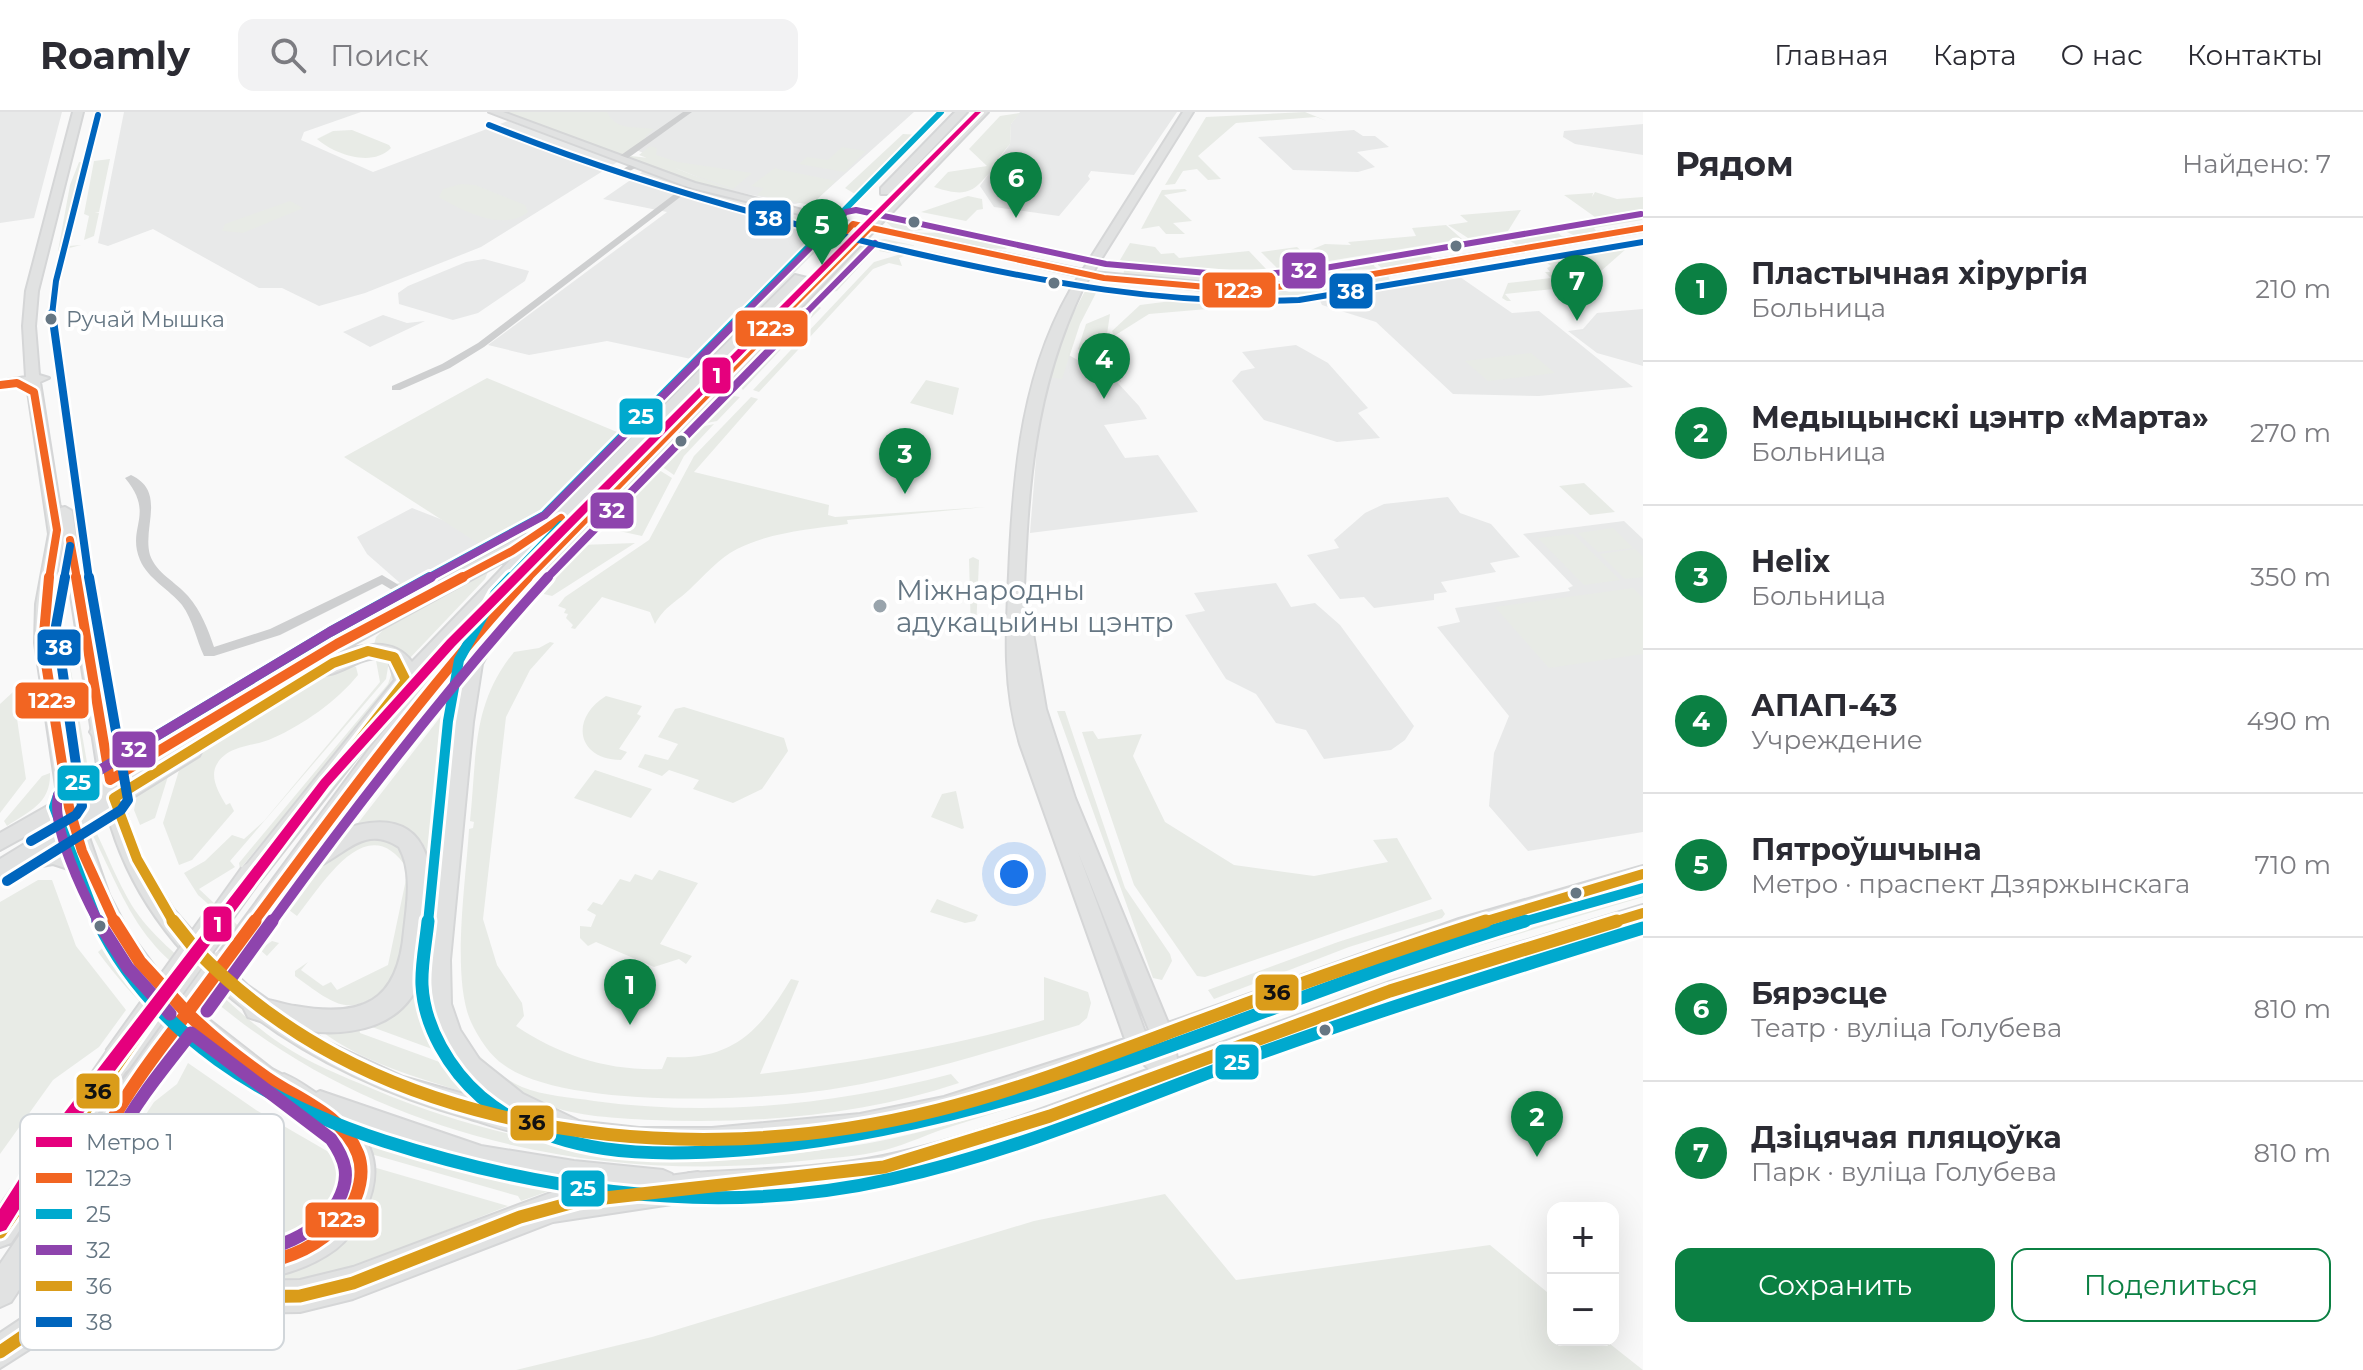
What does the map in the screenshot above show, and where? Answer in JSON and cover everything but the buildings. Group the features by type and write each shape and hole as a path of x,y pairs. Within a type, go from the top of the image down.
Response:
{"main road":[{"path":"78,112 32,291 29,332 32,382 57,534 42,626 68,804 87,867 121,937 152,980 182,1012 347,1135 360,1161 362,1175 354,1205 343,1221 306,1251 284,1260"},
{"path":"84,112 40,290 32,382 123,837 159,906 183,937 257,1009 356,1070 410,1092 473,1111 575,1133 712,1139 860,1125 944,1108 1162,1036 1459,927 1643,874"},
{"path":"494,112 692,185 870,228 1084,274 1188,288 1270,289 1643,228"},
{"path":"80,1114 251,874 406,681 553,526 961,112"},
{"path":"118,1114 377,755 464,647 982,112"},
{"path":"1168,1072 1138,1044 1017,710 1012,674 1016,525 1036,392 1060,319 1084,274 1188,112"},
{"path":"0,381 17,374 33,362"},
{"path":"0,381 32,382"},
{"path":"0,870 74,824 112,789 170,745 337,644 553,526"},
{"path":"1016,582 1037,709 1066,798 1162,1036 1168,1072"},
{"path":"506,603 472,664 467,691 437,960 438,1004 448,1035 469,1068 513,1103 575,1133"},
{"path":"0,842 68,804 112,789 344,657 365,651 390,653 403,663 406,681"},
{"path":"101,732 118,747 130,751 170,745"},
{"path":"257,1009 310,1023 352,1020 395,998 412,967 420,864 406,838 383,830 346,835 316,853 281,886"},
{"path":"0,870 53,856 87,867"},
{"path":"284,1296 300,1296 353,1283 553,1207 698,1186 821,1177 884,1167 1050,1116 1390,991 1643,913"},
{"path":"284,1087 352,1116 481,1157 574,1173 698,1186"},
{"path":"0,1232 20,1203"},
{"path":"0,1291 20,1261"},
{"path":"0,1352 20,1338"}],"street":[{"path":"621,159 688,112"},
{"path":"622,172 636,165"},
{"path":"398,385 446,366 486,339 623,240 692,185"},
{"path":"131,478 144,492 147,516 143,554 152,570 194,612 209,653 275,632 382,579 418,600"}],"shaded area":[{"path":"0,112 62,112 34,218 0,223"},
{"path":"124,112 361,112 304,132 301,140 373,172 508,121 619,161 481,247 365,293 319,306 282,288 259,288 153,229 108,246 98,243"},
{"path":"497,112 607,112 620,125 654,129 645,137 648,139 619,156"},
{"path":"537,112 914,112 817,199 795,204 724,189 632,148"},
{"path":"1020,112 1177,112 1134,175 1091,171 1090,179 1059,216 994,207 980,186 1010,144 1011,124"},
{"path":"1305,112 1327,121 1316,117 1236,123 1198,156 1221,179 1208,180 1197,169 1183,171 1175,184 1165,185 1206,117"},
{"path":"1020,113 1011,124 1010,144 996,161 1000,162 979,184 966,192 934,187 948,172 987,166 969,149 1000,116"},
{"path":"1643,124 1643,155 1575,144 1563,137 1564,131"},
{"path":"352,130 391,148 374,157 353,157 333,150 317,139 333,131"},
{"path":"1354,130 1363,136 1375,136 1389,147 1357,152 1375,167 1358,172 1293,170 1258,137"},
{"path":"903,134 921,135 873,182 855,194 845,188"},
{"path":"650,146 657,148 656,155 678,162 752,173 733,189 639,155"},
{"path":"842,147 866,151 845,172 799,164 807,157 828,160"},
{"path":"631,156 649,158 737,192 724,193 626,160"},
{"path":"110,159 99,212 95,213 99,213 94,236 84,240 89,216 84,214 94,161"},
{"path":"79,162 87,163 81,166 72,211 76,212 70,219 65,239 70,240 69,246 81,245 58,251 70,185"},
{"path":"776,167 836,181 811,205 757,195 764,188 751,186"},
{"path":"645,170 701,191 831,223 838,229 705,362 607,341 529,355 488,345 667,212 603,199"},
{"path":"461,184 475,185 525,205 528,212 518,218 495,220 471,213 439,197 443,189"},
{"path":"1162,190 1187,191 1164,195 1192,221 1173,223 1185,234 1166,234 1159,226 1141,229"},
{"path":"1595,192 1617,199 1643,197 1643,209 1595,217 1564,195 1593,193 1592,197"},
{"path":"968,196 982,199 983,209 977,210 966,221 921,212"},
{"path":"290,201 303,208 243,233 222,231 225,224"},
{"path":"1521,210 1508,231 1468,238 1448,225 1468,222 1460,215"},
{"path":"1643,213 1642,220 1594,228 1597,232 1573,235 1557,227"},
{"path":"891,215 903,217 899,224 912,219 924,230 908,231 986,236 1007,249 984,248 893,228 886,222"},
{"path":"1446,225 1462,239 1317,263 1306,252 1325,244 1351,245 1348,242 1416,236 1412,228"},
{"path":"1552,228 1563,237 1517,245 1503,237"},
{"path":"885,239 917,246 896,243 907,248 890,253 879,251 885,245 880,244 837,291 824,293 820,289 865,242"},
{"path":"1643,239 1643,247 1626,249 1584,286 1505,294 1511,301 1502,298 1508,283 1551,278 1545,272 1550,272 1547,268 1551,266 1540,258"},
{"path":"1130,243 1155,247 1161,254 1174,253 1179,258 1249,251 1267,270 1212,271 1120,260"},
{"path":"1297,247 1315,263 1278,269 1261,252"},
{"path":"918,249 949,255 914,252 899,258 902,266 889,263 873,269 759,392 753,390 874,262"},
{"path":"1420,250 1433,258 1382,268 1378,265 1377,257"},
{"path":"1376,257 1374,266 1378,269 1351,270 1354,273 1345,271 1349,274 1340,275 1336,272 1338,275 1330,277 1327,271 1321,274 1325,278 1292,281 1280,273"},
{"path":"484,259 529,271 525,281 478,313 453,320 399,304 398,293 408,286 466,262"},
{"path":"1125,267 1213,275 1274,274 1280,282 1239,286 1123,275"},
{"path":"1388,276 1390,280 1297,295 1217,298 1294,291"},
{"path":"1460,277 1512,313 1539,311 1633,387 1539,396 1453,394 1376,322 1322,305 1320,301"},
{"path":"1085,291 1096,293 1080,324 1062,379 1048,377 1066,327"},
{"path":"1187,299 1213,301 1219,308 1149,314 1114,336 1112,331 1140,305"},
{"path":"809,300 804,307 809,308 815,302 821,308 806,323 793,324 800,318 795,316 780,331 787,343 743,390 733,377"},
{"path":"1643,309 1643,366 1597,353 1568,331 1583,329 1597,313"},
{"path":"1110,314 1104,355 1113,360 1121,382 1088,364 1089,357 1078,349 1086,324"},
{"path":"383,315 407,323 425,321 370,347 343,332"},
{"path":"1296,345 1328,363 1368,408 1358,413 1380,438 1337,442 1264,420 1232,381 1241,371 1255,368 1242,352"},
{"path":"1058,349 1117,382 1139,406 1147,419 1104,425 1125,458 1158,455 1198,512 1030,533 1041,396"},
{"path":"1531,353 1555,373 1488,381 1465,361"},
{"path":"487,378 617,432 573,489 546,516 498,549 479,554 411,591 396,584 410,579 422,583 484,547 344,457"},
{"path":"926,380 959,388 953,415 910,403"},
{"path":"728,395 740,397 717,421 691,426 716,398"},
{"path":"751,397 758,399 694,472 829,505 828,515 835,517 986,507 847,520 848,524 763,539 724,557 666,609 655,624 650,612 602,597 575,629 571,628 573,625 566,618 568,614 564,613 566,609 558,606 565,597 649,540 694,456"},
{"path":"714,424 684,456 674,475 661,466 696,428"},
{"path":"659,470 672,478 642,536 601,527"},
{"path":"1584,483 1615,512 1590,515 1559,486"},
{"path":"1448,497 1460,513 1491,524 1520,557 1490,563 1496,572 1441,582 1447,592 1434,594 1434,600 1374,608 1364,597 1340,599 1307,555 1339,548 1334,540 1365,513 1384,504"},
{"path":"412,508 448,522 493,546 414,588 400,583 367,554 357,537"},
{"path":"1624,521 1643,539 1643,832 1528,851 1489,806 1494,753 1509,716 1437,627 1460,622 1455,608 1570,591 1568,588 1573,586 1523,534"},
{"path":"1613,528 1633,548 1598,552 1578,533"},
{"path":"1573,534 1620,580 1584,585 1538,538"},
{"path":"64,538 64,631 89,774 85,778 53,622 54,595"},
{"path":"635,543 552,596 544,594 544,586 581,545"},
{"path":"1635,549 1643,557 1643,577 1625,579 1600,554"},
{"path":"969,559 979,560 976,631 971,635"},
{"path":"490,567 485,579 409,659 395,647 374,645 376,637 389,624"},
{"path":"1276,583 1291,607 1315,603 1340,625 1414,726 1405,740 1391,750 1324,759 1306,730 1276,723 1256,694 1226,679 1185,615 1205,611 1194,593"},
{"path":"1633,588 1643,598 1643,654 1549,668 1495,607"},
{"path":"554,643 530,670 506,717 483,919 497,965 522,1003 524,1016 516,1026 550,1046 586,1060 623,1067 662,1069 667,1057 709,1054 742,1039 768,1014 791,979 799,981 760,1074 903,1053 1044,1020 1044,977 1088,992 1091,1003 1087,1018 1079,1025 960,1060 900,1076 806,1093 716,1098 617,1095 572,1089 533,1079 504,1065 489,1051 471,1022 462,980 461,928 469,829 473,828 474,822 470,821 478,732 490,692 514,652 539,648"},
{"path":"375,655 396,663 388,667 386,679 230,861 235,867 199,889 262,948 272,941 279,943 267,956 198,895 184,873 205,861 232,835 244,839 264,821 380,682"},
{"path":"348,664 356,667 358,675 319,711 284,733 235,749 222,758 215,769 214,780 226,805 230,803 234,811 192,860 179,865 163,823 180,767 177,765 333,667"},
{"path":"396,670 397,681 240,869 239,863 388,684 392,672"},
{"path":"456,671 459,675 455,690 446,691 341,827 342,832 331,836 329,832"},
{"path":"13,692 26,779 0,813 0,704"},
{"path":"606,696 642,706 637,714 641,716 619,749 627,752 621,760 595,753 583,736 587,715"},
{"path":"461,697 439,1039 443,1053 372,1027 382,1009 412,976 425,953 426,851 421,841 399,829 355,827 455,698"},
{"path":"684,707 784,738 788,751 762,789 733,803 693,789 699,780 669,770 662,776 638,767 645,754 668,760 678,744 658,737 675,709"},
{"path":"1057,711 1065,711 1125,888 1170,954 1172,961 1162,980 1153,978"},
{"path":"1093,731 1098,739 1142,734 1133,756 1165,822 1234,865 1314,876 1388,862 1373,840 1397,838 1432,899 1205,977 1197,976 1134,885 1082,732"},
{"path":"170,770 155,818 140,825 134,810 137,795"},
{"path":"595,770 652,789 631,818 574,798"},
{"path":"50,773 43,799 31,811 7,826 4,821 42,776"},
{"path":"956,791 962,829 931,817 942,794"},
{"path":"97,834 126,896 147,926 271,1037 326,1069 430,1111 546,1142 665,1156 785,1154 845,1147 916,1133 986,1114 1123,1067 1125,1069 894,1148 843,1157 720,1166 637,1164 555,1154 475,1136 397,1109 323,1075 253,1031 190,979 151,941 119,890 93,836"},
{"path":"366,836 399,842 411,855 402,979 370,999 348,1005 326,997 295,976 295,971 308,962 301,970 323,986 331,982 337,990 388,965 408,870 393,852 378,846 362,848 333,870 297,916 289,910 326,860"},
{"path":"659,870 698,883 660,944 692,956 686,964 679,959 654,967 596,942 588,946 580,938 580,926 591,927 596,915 587,910 593,902 602,905 620,879 630,882 635,874 652,880"},
{"path":"38,880 52,880 76,946 126,1010 99,1047 53,1080 29,1114 20,1114 20,1126 0,1154 0,902"},
{"path":"1643,890 1643,897 1410,966 1206,1042 1204,1040 1359,982 1405,960"},
{"path":"937,899 978,915 975,921 965,923 930,912"},
{"path":"1442,909 1445,914 1442,918 1349,947 1214,999 1208,990 1338,942"},
{"path":"106,945 129,974 180,1026 266,1092 330,1128 334,1141 236,1082 176,1036 122,982 98,952"},
{"path":"359,1028 360,1033 445,1064 452,1061 489,1094 482,1098 398,1071 357,1053 320,1030 335,1032"},
{"path":"473,1050 502,1075 530,1090 639,1106 729,1108 774,1105 863,1094 951,1074 959,1083 884,1103 769,1119 691,1121 625,1118 570,1112 544,1104 504,1082 468,1053"},
{"path":"188,1063 263,1114 146,1114 154,1102 177,1084"},
{"path":"284,1126 327,1151 343,1170 354,1168 341,1212 284,1249"},
{"path":"364,1130 484,1170 553,1185 552,1190 521,1201 518,1196 371,1154"},
{"path":"373,1167 508,1206 351,1268 284,1282 284,1270"},
{"path":"1165,1194 1236,1280 1490,1245 1547,1292 1547,1346 1613,1346 1643,1370 516,1370 652,1337 1034,1221"}],"metro line":[{"name":"1","path":"73,1114 325,783 451,643 978,112"},
{"name":"1","path":"0,1224 20,1193"}],"transit line":[{"name":"25","path":"941,112 544,515 330,632 58,795 54,807 90,905 114,951 145,993 190,1036 279,1100 307,1114 397,1145 517,1177 578,1188 640,1195 764,1197 827,1191 888,1180 982,1155 1352,1021 1643,928"},
{"name":"38","path":"7,881 121,810 128,800 91,593 51,322 56,281 98,115"},
{"name":"38","path":"489,125 596,166 761,216 1020,276 1158,298 1252,302 1299,300 1643,242"},
{"name":"32","path":"170,1014 128,968 98,920 64,838 55,808 58,795 330,632 545,515 846,212 856,210 1106,264 1241,276 1319,269 1641,214"},
{"name":"122э","path":"842,236 853,224 1104,278 1241,290 1321,283 1643,228"},
{"name":"122э","path":"187,1013 370,764 462,649 550,554 870,228"},
{"name":"32","path":"207,1011 371,785 474,658 562,562 875,243"},
{"name":"122э","path":"0,385 17,383 34,392 57,530 43,618 43,645 69,807 82,851 117,928 140,962 187,1013"},
{"name":"122э","path":"70,540 110,780 337,644 512,551 561,518"},
{"name":"25","path":"561,525 495,594 459,660 448,721 422,985 431,1025 439,1044 460,1076 507,1115 555,1137 605,1149 683,1153 805,1144 898,1129 989,1107 1080,1080 1461,941 1643,888"},
{"name":"38","path":"31,841 76,815 82,806 56,626 70,546"},
{"name":"36","path":"368,651 394,657 402,667 406,681 251,874 196,950 146,878 114,798 333,663 368,651"},
{"name":"36","path":"196,950 254,1005 319,1049 390,1083 428,1097 571,1130 625,1136 733,1139 841,1130 982,1098 1389,953 1643,874"},
{"name":"36","path":"284,1296 300,1296 353,1283 520,1217 578,1201 884,1167 1050,1116 1390,991 1643,913"},
{"name":"36","path":"82,1114 196,950"},
{"name":"122э","path":"187,1013 246,1063 331,1119 343,1130 358,1155 360,1182 351,1207 336,1227 318,1243 284,1258"},
{"name":"122э","path":"115,1114 187,1013"},
{"name":"32","path":"191,1033 331,1139 343,1155 347,1172 336,1204 308,1231 284,1244"},
{"name":"32","path":"133,1114 191,1033"},
{"name":"36","path":"0,1232 20,1203"},
{"name":"36","path":"0,1352 20,1338"}],"place":[{"name":"Бярэсце","path":"1016,218"},
{"name":"Пятроўшчына","path":"822,265"},
{"name":"Ручай Мышка","path":"51,319"},
{"name":"Дзіцячая пляцоўка","path":"1577,321"},
{"name":"АПАП-43","path":"1104,399"},
{"name":"Helix","path":"905,494"},
{"name":"Міжнародны адукацыйны цэнтр","path":"880,606"},
{"name":"Пластычная хірургія","path":"630,1025"},
{"name":"Медыцынскі цэнтр «Марта»","path":"1537,1157"}]}
